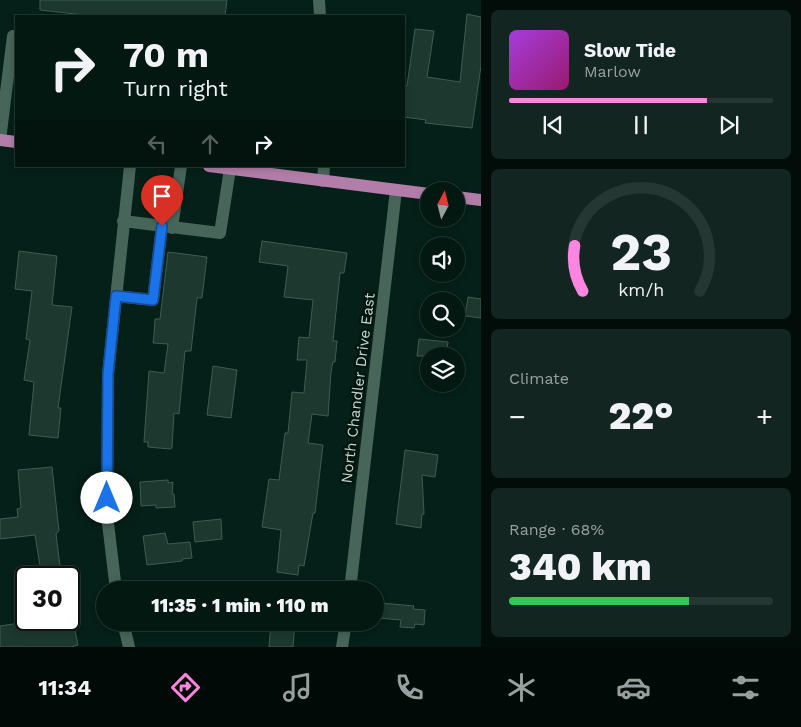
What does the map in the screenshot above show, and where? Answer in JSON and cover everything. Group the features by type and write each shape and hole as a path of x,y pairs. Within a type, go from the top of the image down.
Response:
{"main road":[{"path":"0,140 15,142"},
{"path":"216,167 420,193"},
{"path":"465,198 481,200"}],"street":[{"path":"319,0 320,15"},
{"path":"0,140 13,36"},
{"path":"115,581 107,515 108,374 130,167"},
{"path":"116,296 153,300 167,227 182,167"},
{"path":"323,181 324,167"},
{"path":"123,221 220,234 230,169"},
{"name":"North Chandler Drive East","path":"351,581 396,190"},
{"path":"125,631 129,647"},
{"path":"342,647 345,631"}],"building":[{"path":"40,0 227,0 225,15 84,15 40,10"},
{"path":"467,14 481,17 481,66 472,128 425,123 426,120 405,117 405,85 407,86 415,29 434,31 427,77 460,82"},
{"path":"262,241 347,253 344,273 340,273 333,341 337,341 335,362 333,362 331,372 328,416 312,414 308,443 323,445 315,513 313,513 304,566 299,565 298,575 277,572 281,530 262,527 269,479 279,480 285,433 288,433 292,392 304,393 307,360 297,360 299,337 309,338 313,300 284,297 288,266 259,262"},
{"path":"19,251 57,256 52,305 72,307 58,408 61,408 58,438 29,435 34,382 24,380 30,340 26,339 32,291 15,289"},
{"path":"168,252 207,257 202,298 197,298 191,351 185,351 179,414 174,413 172,448 170,449 148,447 148,442 144,442 149,371 164,373 168,344 153,343 155,319 160,319"},
{"path":"468,297 481,299 481,318 465,316"},
{"path":"419,339 448,342 447,347 420,347 420,356 417,356"},
{"path":"213,366 237,370 231,418 207,415"},
{"path":"405,450 438,455 435,477 422,475 424,514 422,514 421,528 396,524"},
{"path":"52,467 59,531 56,534 60,566 40,566 35,535 0,539 0,519 18,517 17,509 21,508 18,470"},
{"path":"168,480 168,483 173,482 172,494 174,494 175,507 156,508 156,505 141,506 140,482"},
{"path":"221,519 222,539 195,542 193,522"},
{"path":"165,533 168,544 190,542 192,558 147,565 143,536"},
{"path":"384,603 414,606 413,609 425,610 424,625 415,624 414,628 400,627 401,620 384,618"},
{"path":"15,624 15,631 75,631 78,645 71,647 0,647 0,626"},
{"path":"270,631 294,631 293,647 269,647"}],"route":[{"path":"107,498 108,374 116,296 153,300 162,226"}]}
